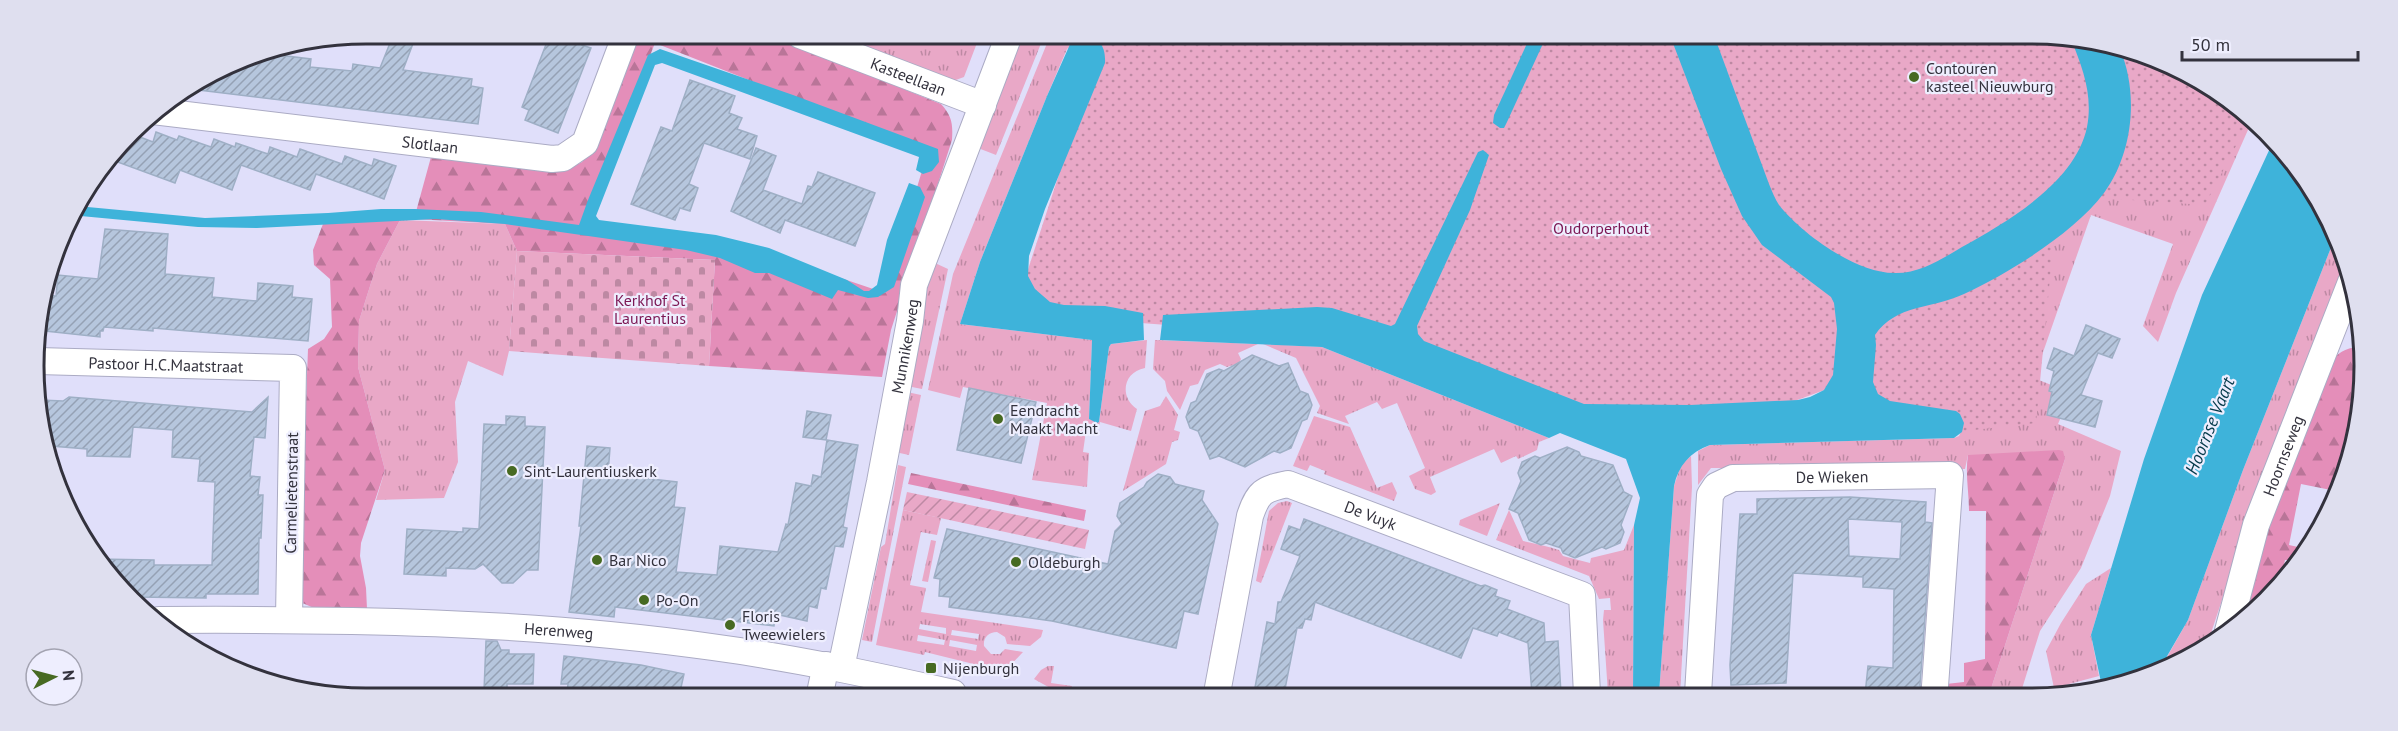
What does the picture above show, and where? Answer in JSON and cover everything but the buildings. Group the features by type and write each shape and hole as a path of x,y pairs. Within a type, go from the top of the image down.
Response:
{"street":[{"name":"Slotlaan","path":"166,113 552,159 563,158 585,143 622,44"},
{"name":"Kasteellaan","path":"824,44 983,105"},
{"name":"Munnikenweg","path":"826,688 842,674 910,321 914,285 1006,44"},
{"name":"Hoornseweg","path":"2231,619 2256,525 2346,294"},
{"name":"Pastoor H.C.Maatstraat","path":"44,361 294,368"},
{"name":"Carmelietenstraat","path":"289,619 294,368"},
{"name":"De Wieken","path":"1698,688 1710,495 1716,486 1733,478 1950,476 1935,686"},
{"name":"De Vuyk","path":"1217,688 1250,516 1256,498 1269,487 1288,484 1582,595 1587,688"},
{"name":"Herenweg","path":"168,620 289,619 455,624 555,630 711,646 842,674 925,688"}],"green space":[{"path":"633,44 655,44 582,227 770,254 885,293 928,151 658,44 791,44 941,104 948,112 952,129 952,140 891,330 882,377 709,366 715,260 517,251 505,224 414,219 431,157 569,169 582,162 599,138"},
{"path":"856,44 977,44 964,77 953,81"},
{"path":"1017,44 1041,44 996,155 978,148"},
{"path":"1047,44 1073,44 1067,49 980,262 960,324 1092,340 1089,419 1099,422 1109,347 1111,344 1147,340 1145,368 1132,374 1126,386 1128,398 1137,409 1131,431 1100,422 1099,426 1087,424 1083,452 1089,453 1087,487 1032,480 1047,403 963,387 960,398 928,390 953,274"},
{"name":"Oudorperhout","path":"1101,44 2054,44 2116,54 2156,68 2194,87 2247,125 2205,205 2058,195 2036,423 1965,431 1830,388 1778,407 1565,424 1403,343 1049,316 1021,291"},
{"path":"2119,55 2156,68 2194,87 2229,110 2249,127 2176,293 2158,342 2143,326 2173,244 2091,215 2034,378 2071,393 2058,424 2121,451 2110,496 2081,568 2040,631 2022,688 1991,688 2065,459 1968,455 1965,469 1711,468 1698,485 1698,451 1710,445 1954,438 1959,436 2048,244 2081,217 2104,193"},
{"path":"400,220 505,224 517,251 509,351 503,376 468,361 455,402 458,462 444,498 376,500 385,470 358,367 359,321 377,264"},
{"path":"400,220 377,264 359,321 358,367 385,470 361,543 360,556 367,609 314,608 300,602 299,588 308,349 324,339 332,327 330,279 314,265 313,250 323,224"},
{"path":"2332,246 2343,279 2241,543 2211,633 2166,658 2188,620 2243,470"},
{"name":"Kerkhof St Laurentius","path":"517,251 715,260 709,366 509,351"},
{"path":"935,263 948,269 922,389 907,386 928,282"},
{"path":"1155,340 1258,344 1238,353 1241,359 1239,363 1227,367 1220,364 1205,370 1198,384 1190,386 1180,410 1167,391 1165,381 1153,369"},
{"path":"1263,344 1322,347 1549,438 1539,442 1537,450 1518,459 1516,456 1501,463 1494,449 1430,477 1436,492 1431,495 1415,489 1409,476 1425,468 1397,403 1382,409 1377,402 1345,416 1349,424 1317,413 1320,406 1296,358"},
{"path":"2354,348 2352,408 2344,449 2330,489 2301,484 2289,545 2298,547 2289,560 2285,560 2283,568 2275,578 2247,606 2267,522 2329,364 2335,357"},
{"path":"907,392 921,395 909,455 895,452"},
{"path":"1166,396 1178,415 1174,430 1180,432 1178,440 1172,442 1166,464 1123,491 1145,411 1160,406"},
{"path":"1314,416 1350,427 1377,488 1392,482 1397,493 1394,501 1324,474 1325,471 1310,465 1307,471 1293,466"},
{"path":"2059,450 2063,451 2065,459 1991,688 1946,688 1946,684 1964,682 1964,663 1985,659 1986,511 1969,511 1968,455"},
{"path":"1691,456 1692,487 1680,688 1659,688 1674,486 1681,465"},
{"path":"898,465 906,467 872,642 862,640 881,547 885,544"},
{"path":"911,473 1086,510 1084,521 908,484"},
{"path":"907,492 1089,530 1085,549 903,510"},
{"path":"1287,501 1292,503 1261,583 1256,581 1269,511 1278,503"},
{"path":"1500,503 1487,536 1459,525 1460,520"},
{"path":"903,510 941,518 937,535 921,532 910,585 926,588 921,612 1043,630 1041,637 1030,646 1007,644 1005,637 997,632 987,636 984,646 991,654 1000,654 1005,649 1023,652 1007,669 998,670 925,652 924,655 876,645","holes":["920,624 946,628 946,634 919,629","952,630 979,634 978,639 951,635","918,635 945,640 944,645 917,641","950,640 977,645 976,651 949,646"]},
{"path":"1509,510 1523,541 1559,550 1563,556 1590,563 1591,558 1624,550 1634,525 1633,688 1608,688 1603,620 1604,610 1611,610 1610,598 1599,599 1589,576 1496,540"},
{"path":"1234,527 1238,528 1212,666 1208,665"},
{"path":"931,540 936,541 928,582 922,581"},
{"path":"2111,568 2091,635 2099,676 2054,687 2046,651 2086,584"},
{"path":"1054,666 1051,683 1072,686 1071,688 1050,688 1034,679 1041,670"}],"water":[{"path":"1070,44 1101,44 1105,63 1045,209 1029,256 1028,276 1035,289 1050,302 1064,305 1105,306 1143,313 1144,340 1111,344 1109,347 1099,422 1097,423 1089,419 1092,340 960,324 980,262"},
{"path":"1527,44 1543,44 1504,128 1493,123 1494,115"},
{"path":"1673,44 1717,44 1775,198 1801,228 1831,250 1863,266 1894,273 1912,271 1930,265 2018,213 2054,183 2069,165 2080,147 2089,115 2088,93 2073,46 2123,56 2126,66 2131,104 2127,142 2114,177 2091,208 2040,251 2001,275 1952,299 1904,312 1884,325 1875,335 1873,382 1878,394 1890,401 1956,411 1964,423 1962,432 1954,438 1710,445 1696,452 1682,466 1674,486 1659,688 1633,688 1634,525 1640,498 1626,459 1560,433 1549,438 1322,347 1160,340 1163,315 1317,307 1332,308 1391,326 1395,324 1478,152 1483,150 1489,155 1470,210 1417,326 1418,334 1424,341 1584,404 1690,405 1798,400 1810,397 1824,390 1833,375 1837,329 1834,303 1831,297 1762,245 1742,216 1721,169"},
{"path":"660,49 793,95 938,149 939,162 932,171 923,174 916,170 919,157 662,63 655,65 596,216 599,220 716,235 769,248 847,280 864,291 869,291 877,285 887,240 909,183 920,187 925,197 894,287 878,297 868,298 838,290 832,299 769,273 755,273 720,258 686,250 505,224 436,219 257,228 198,227 81,216 86,207 205,218 415,209 481,212 579,225 648,55"},
{"name":"Hoornse Vaart","path":"2270,148 2300,187 2332,246 2243,470 2188,620 2166,658 2116,677 2101,680 2091,635 2144,459 2202,295"}],"place":[{"name":"Contouren kasteel Nieuwburg","path":"1914,77"},
{"name":"Eendracht Maakt Macht","path":"998,419"},
{"name":"Sint-Laurentiuskerk","path":"512,471"},
{"name":"Bar Nico","path":"597,560"},
{"name":"Oldeburgh","path":"1016,562"},
{"name":"Po-On","path":"644,600"},
{"name":"Floris Tweewielers","path":"730,625"},
{"name":"Nijenburgh","path":"931,668"}]}
